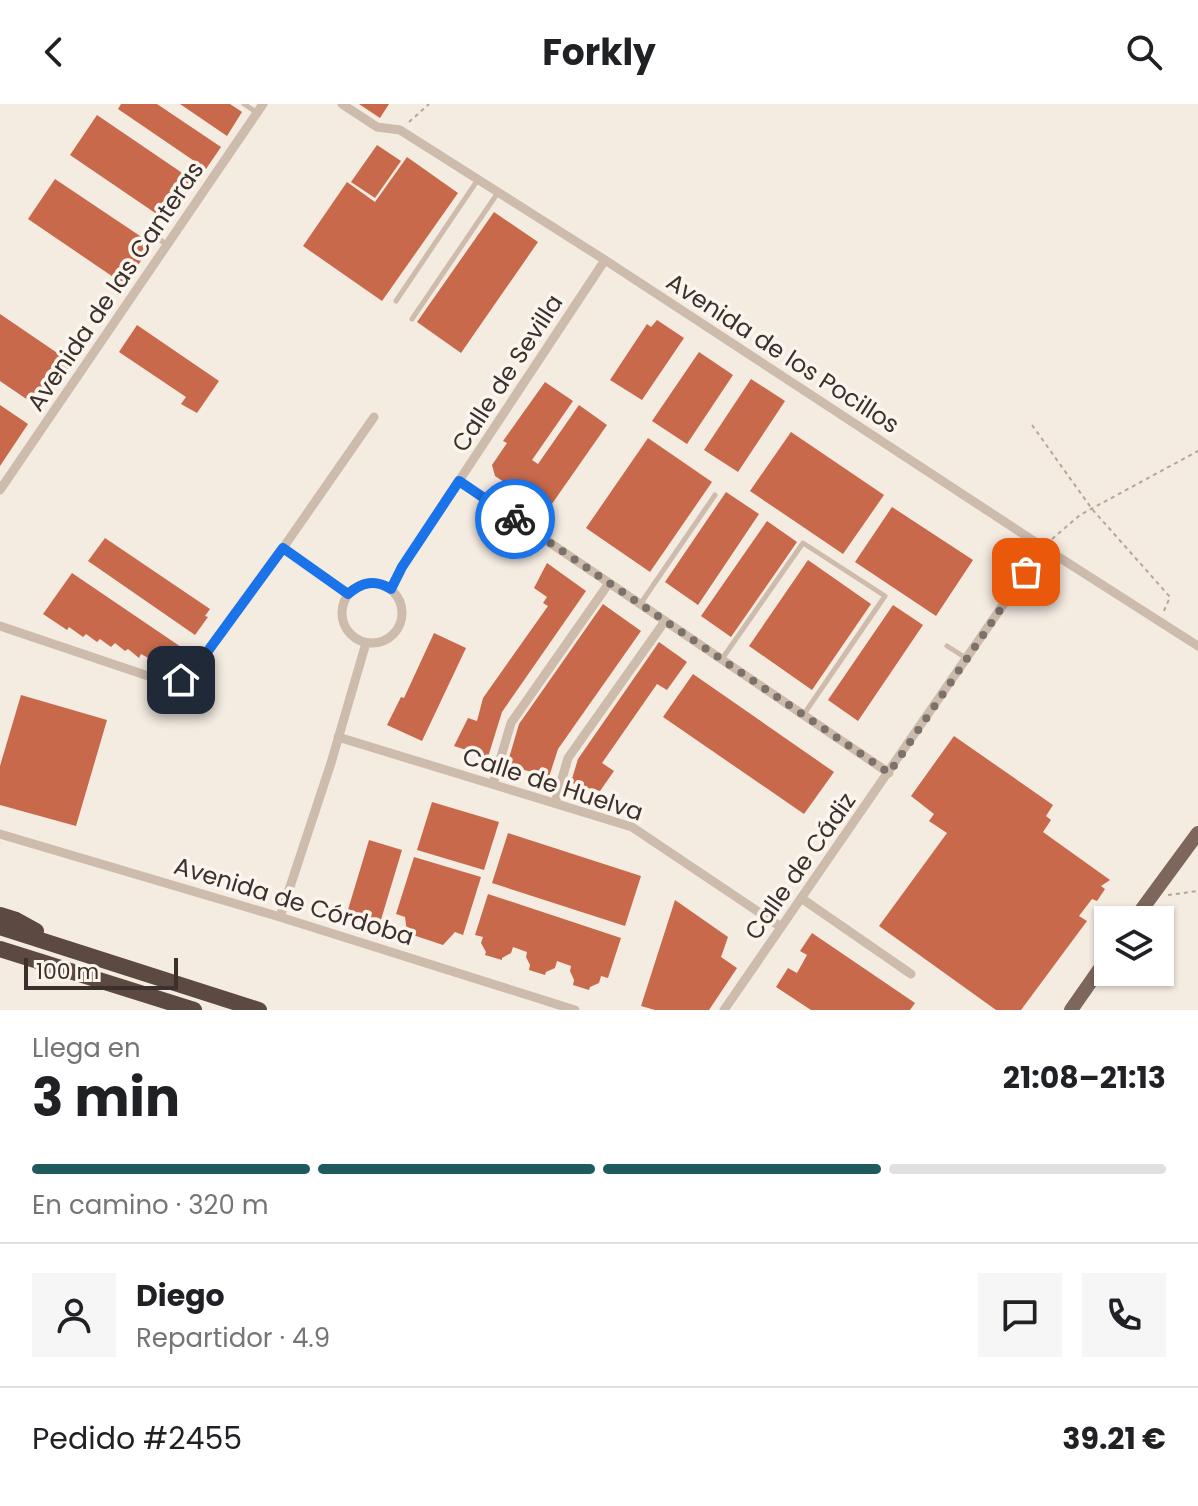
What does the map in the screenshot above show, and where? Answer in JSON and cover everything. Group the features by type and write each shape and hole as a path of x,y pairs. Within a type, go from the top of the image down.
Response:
{"highway":[{"path":"0,915 16,920 76,952"},
{"path":"0,927 259,1010"},
{"path":"0,949 194,1010"}],"main road":[{"path":"1145,906 1198,833"},
{"path":"1071,1010 1094,977"}],"street":[{"name":"Avenida de los Pocillos","path":"342,104 377,127 400,130 1198,646"},
{"name":"Avenida de las Canteras","path":"0,490 260,108"},
{"name":"Calle de Sevilla","path":"391,589 402,567 605,260"},
{"path":"0,626 169,683 181,680 194,670 374,417"},
{"path":"459,481 889,773"},
{"name":"Calle de Cádiz","path":"724,1010 1043,547"},
{"path":"283,548 348,594"},
{"path":"365,583 383,584 391,589 402,606 400,626 394,634 386,640 366,643 350,634 345,627 342,609 348,594 365,583"},
{"path":"493,784 511,723 609,583"},
{"path":"555,803 568,758 665,621"},
{"path":"280,917 366,643"},
{"name":"Calle de Huelva","path":"338,737 632,827 781,927"},
{"name":"Avenida de Córdoba","path":"0,834 280,917 575,1010"},
{"path":"801,898 911,974"}],"lane":[{"path":"244,104 260,108"},
{"path":"396,301 478,180"},
{"path":"412,319 498,193"},
{"path":"155,237 168,245"},
{"path":"640,604 715,495"},
{"path":"721,660 803,543 885,596 803,715"},
{"path":"947,646 967,659"}],"path":[{"path":"400,130 429,104"},
{"path":"1032,425 1092,509 1170,597 1159,621"},
{"path":"1043,547 1080,515 1198,451"},
{"path":"1151,898 1198,891"}],"building":[{"path":"121,104 157,104 221,147 206,169 118,109"},
{"path":"180,104 230,104 242,112 227,136"},
{"path":"359,104 389,104 380,118"},
{"path":"97,115 194,181 167,221 70,155"},
{"path":"377,145 401,161 375,198 351,182"},
{"path":"407,157 458,193 382,301 303,246 347,182 375,202"},
{"path":"55,179 152,244 125,285 28,219"},
{"path":"494,212 538,242 461,353 417,322"},
{"path":"0,314 72,363 41,409 0,381"},
{"path":"657,320 684,338 642,400 610,380 647,324 651,327"},
{"path":"137,325 219,381 197,413 181,404 186,397 119,352"},
{"path":"699,352 733,375 687,444 652,421"},
{"path":"751,379 785,401 738,472 704,450"},
{"path":"545,382 573,401 532,460 538,464 579,405 607,425 547,511 495,476 492,465 507,443 503,441"},
{"path":"0,405 28,424 0,466"},
{"path":"791,432 884,495 843,554 750,491"},
{"path":"648,438 712,482 650,572 586,528"},
{"path":"726,492 759,514 698,605 665,582"},
{"path":"892,507 973,560 936,616 855,562"},
{"path":"767,521 797,542 731,637 701,616"},
{"path":"105,538 210,609 195,635 88,561"},
{"path":"808,560 871,604 812,690 749,646"},
{"path":"547,563 586,591 502,712 488,757 454,746 468,718 477,721 483,698 548,606 543,603 547,597 534,588"},
{"path":"72,573 181,647 169,664 158,655 154,661 141,654 139,658 115,643 111,647 86,634 83,637 43,614"},
{"path":"603,604 641,631 558,749 549,777 507,765 519,724"},
{"path":"893,605 923,625 858,721 828,700"},
{"path":"434,633 466,648 422,741 387,725 401,697 404,698"},
{"path":"659,642 687,662 667,690 657,684 602,763 614,771 600,791 571,782 578,759"},
{"path":"693,674 834,772 804,814 663,717"},
{"path":"21,695 107,720 76,826 0,805 0,766"},
{"path":"954,736 1053,805 1046,816 1051,820 1043,832 1110,880 1101,886 1105,889 1097,901 1092,899 1079,916 1087,921 1021,1010 996,1010 879,926 947,833 929,821 934,814 911,796"},
{"path":"432,802 499,822 484,870 417,850"},
{"path":"508,833 641,876 625,926 492,883"},
{"path":"369,840 402,850 380,923 347,913"},
{"path":"414,857 481,877 463,935 455,932 443,945 407,933 405,917 396,914"},
{"path":"488,894 621,938 608,978 601,976 599,983 589,990 573,985 571,966 557,961 555,968 545,975 529,970 527,952 513,947 502,960 485,955 481,943 483,937 475,935"},
{"path":"675,900 728,937 721,957 737,968 709,1010 655,1010 641,1006"},
{"path":"812,933 915,1003 910,1010 811,1010 776,987 788,968 797,973 807,955 800,951"}],"way so far":[{"path":"515,519 889,773 1026,572"}],"route":[{"path":"181,680 194,670 283,548 348,594 365,583 383,584 391,589 402,567 459,481 515,519"}]}
